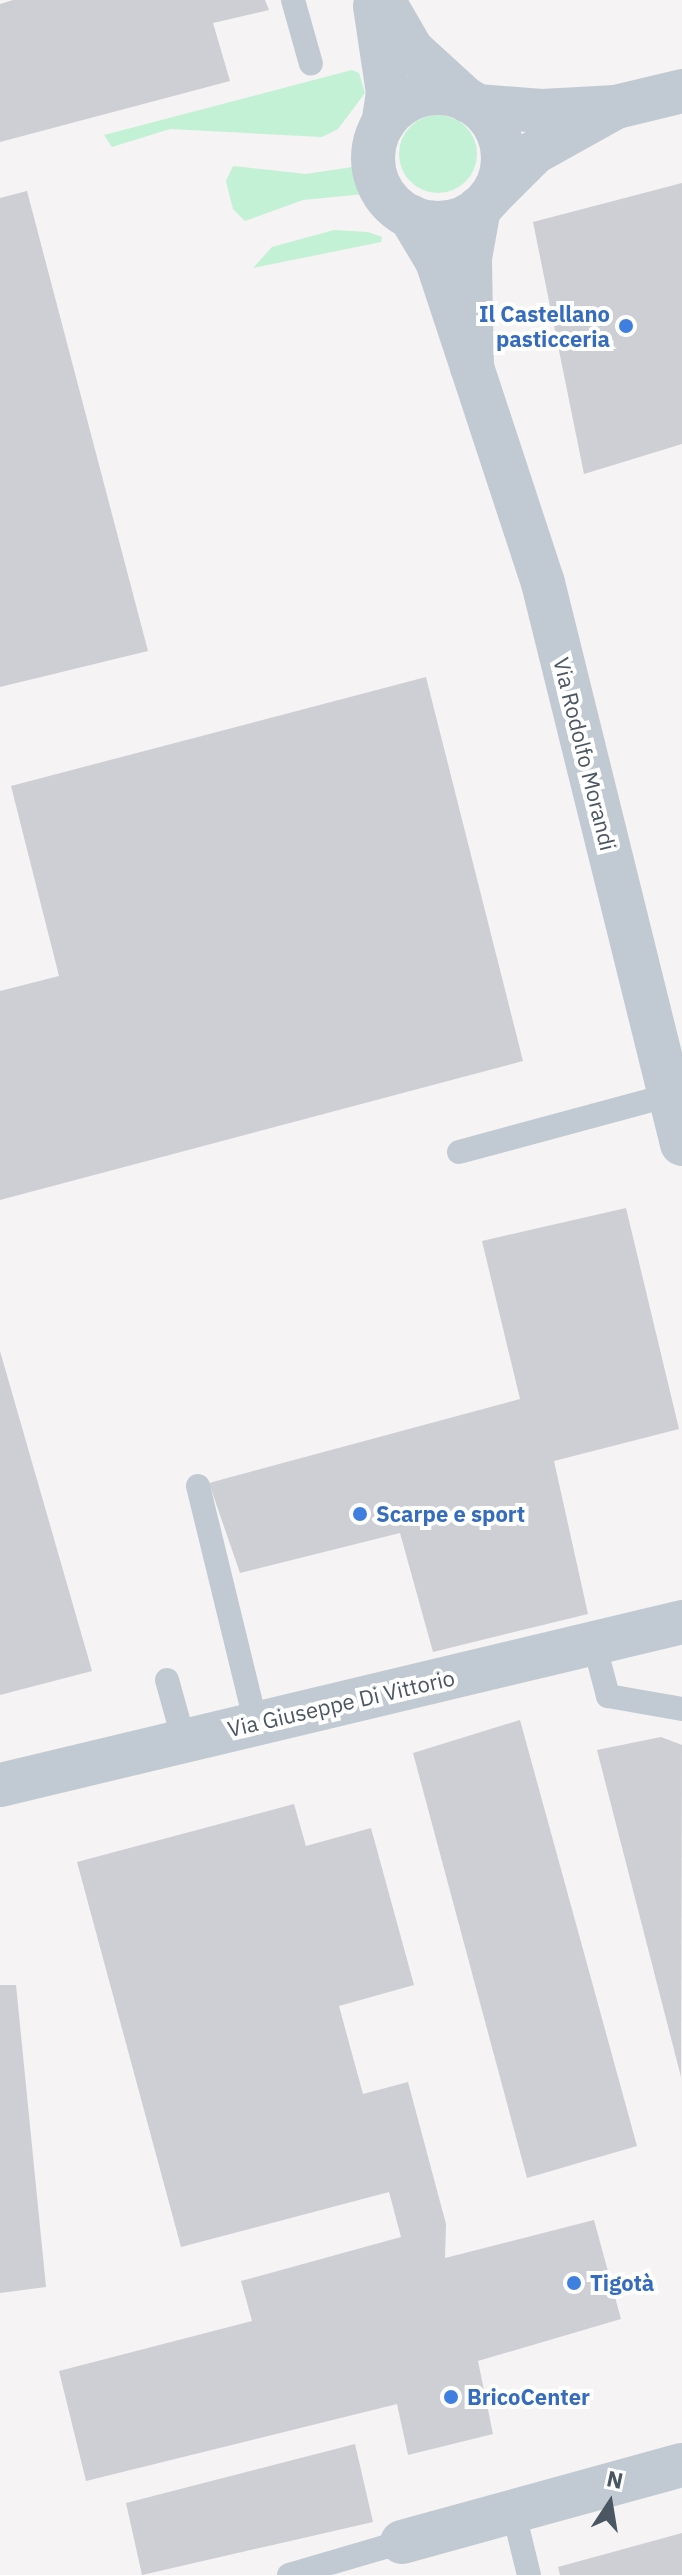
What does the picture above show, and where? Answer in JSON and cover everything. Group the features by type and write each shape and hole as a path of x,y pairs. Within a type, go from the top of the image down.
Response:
{"street":[{"path":"374,0 388,93 383,124 376,140 375,172 390,201 410,216 450,222 485,203 535,152 616,107"},
{"path":"383,0 412,50 474,104 496,128 504,156 485,203"},
{"path":"383,124 420,96 450,95 474,104 542,111 616,107 682,91"},
{"name":"Via Rodolfo Morandi","path":"472,367 470,258 485,203"},
{"name":"Via Rodolfo Morandi","path":"410,216 437,261 543,583 682,1144"},
{"name":"Via Giuseppe Di Vittorio","path":"0,1785 682,1622"},
{"path":"402,2542 682,2465"}],"lane":[{"path":"293,0 311,64"},
{"path":"459,1152 670,1095"},
{"path":"198,1486 256,1724"},
{"path":"594,1643 608,1696 682,1709"},
{"path":"167,1680 184,1741"},
{"path":"513,2510 529,2575"},
{"path":"289,2575 402,2542"}],"green space":[{"path":"352,70 359,73 365,93 338,129 322,137 170,129 112,147 104,135"},
{"path":"438,115 453,118 466,126 474,139 477,154 474,169 466,182 453,190 438,193 423,190 410,182 402,169 399,154 402,139 410,126 423,118"},
{"path":"233,166 306,174 352,167 364,194 303,200 245,221 233,209 226,181"},
{"path":"334,230 368,232 382,237 381,242 253,268 272,247"}],"building":[{"path":"13,0 265,0 269,10 213,23 230,81 0,142 0,4"},
{"path":"682,183 682,444 584,474 533,222"},
{"path":"27,191 148,651 0,687 0,198"},
{"path":"426,677 523,1061 0,1200 0,991 59,976 11,786"},
{"path":"626,1208 679,1429 554,1461 588,1614 433,1652 400,1533 240,1573 209,1483 520,1399 482,1241"},
{"path":"0,1351 92,1671 0,1695"},
{"path":"520,1720 637,2146 527,2178 413,1753"},
{"path":"661,1737 682,1745 681,2077 597,1750"},
{"path":"294,1804 306,1846 371,1828 414,1985 339,2006 363,2094 408,2082 446,2224 445,2258 594,2220 621,2319 478,2361 493,2434 408,2455 397,2404 86,2481 59,2371 252,2321 241,2281 401,2237 389,2192 181,2247 77,1862"},
{"path":"0,1985 16,1985 46,2287 0,2293"},
{"path":"355,2444 373,2522 142,2575 126,2503"},
{"path":"682,2533 682,2575 560,2575 558,2567"}],"place":[{"name":"Il Castellano pasticceria","path":"626,326"},
{"name":"Scarpe e sport","path":"360,1514"},
{"name":"Tigotà","path":"574,2283"},
{"name":"BricoCenter","path":"451,2397"}]}
